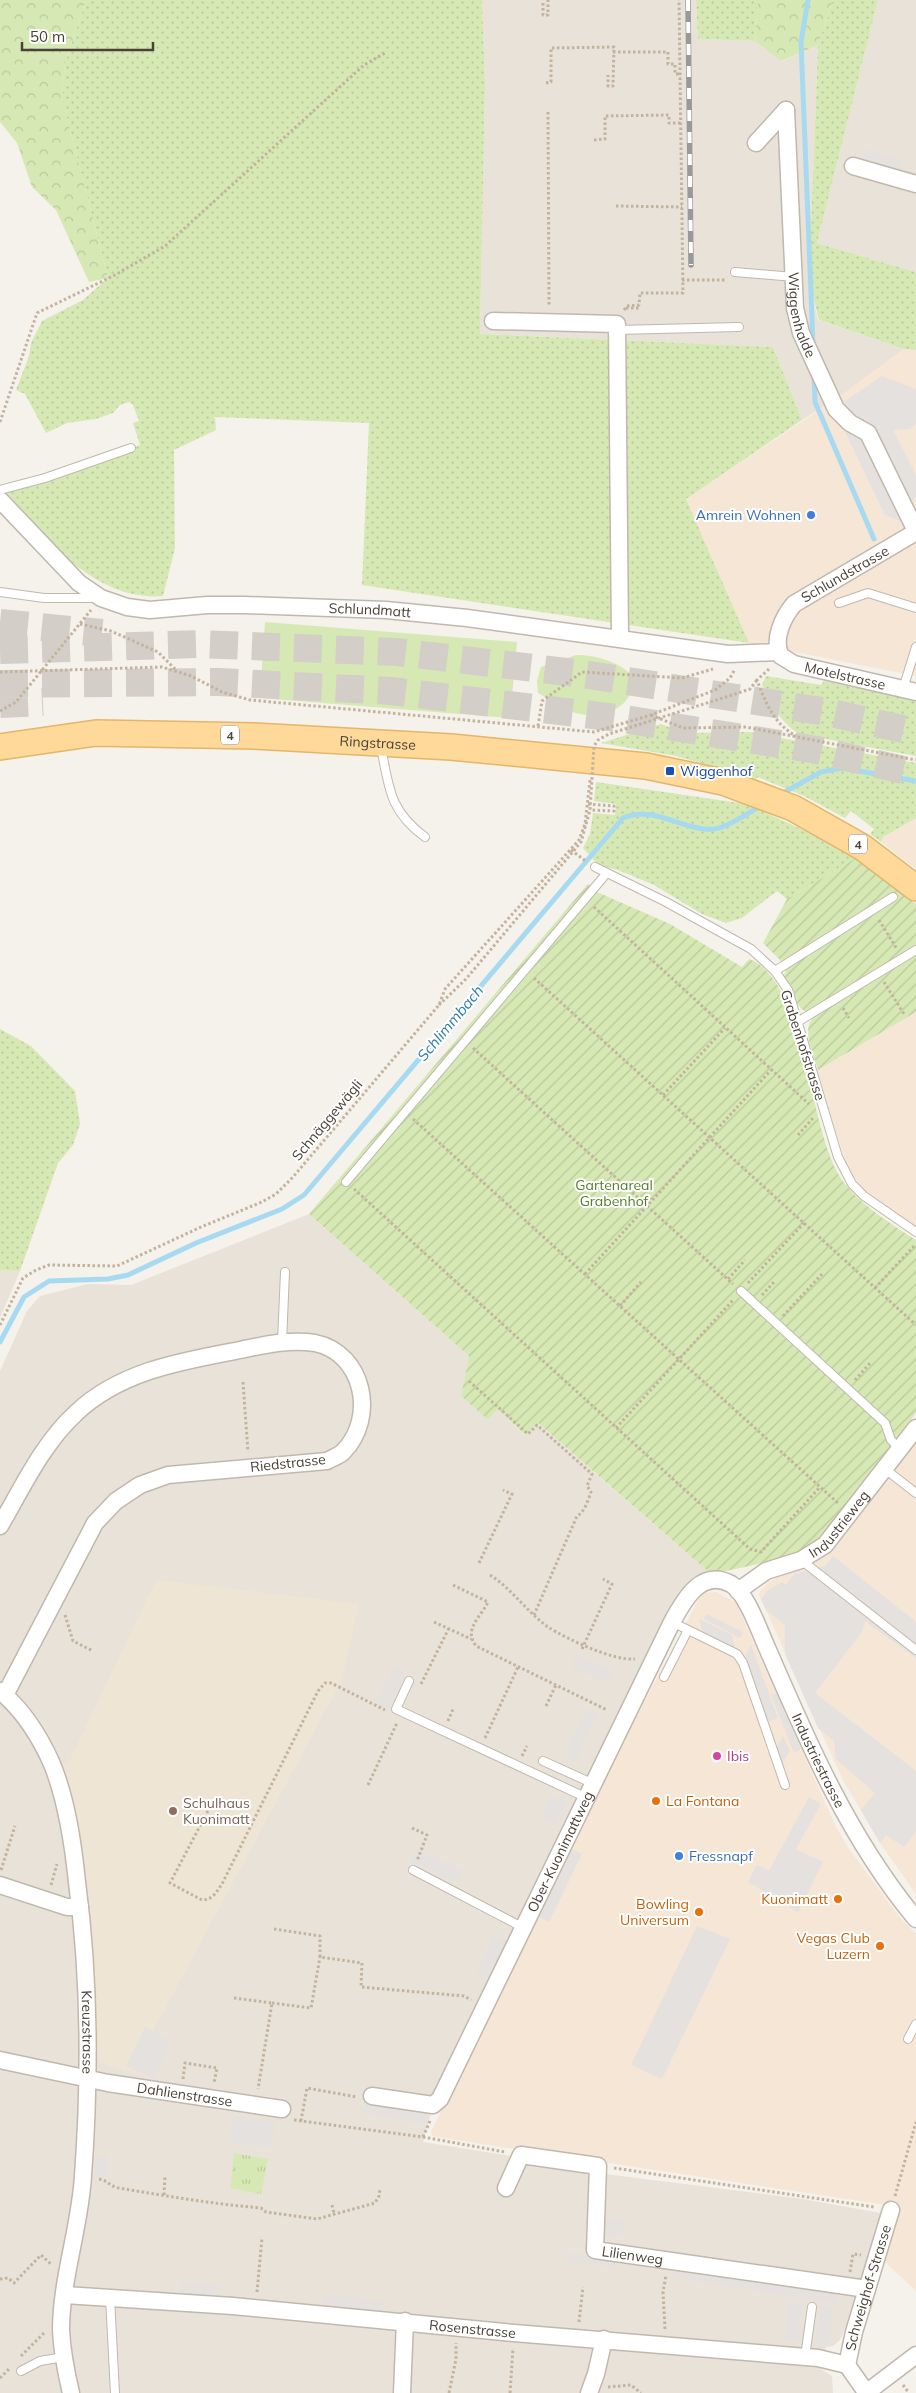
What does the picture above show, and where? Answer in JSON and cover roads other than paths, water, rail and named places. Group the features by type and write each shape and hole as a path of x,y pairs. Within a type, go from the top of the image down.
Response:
{"main road":[{"name":"Ringstrasse","path":"0,748 79,735 110,733 254,736 451,747 646,766 723,782 794,808 862,847 916,888"}],"street":[{"name":"Wiggenhalde","path":"756,143 786,110 795,308 801,333 836,409 850,423 868,433 916,532"},
{"path":"853,166 916,184"},
{"path":"493,321 549,322 617,327 620,638"},
{"name":"Schlundmatt","path":"0,500 66,571 101,598 127,607 150,610 235,605 386,610 620,638 728,654 780,652"},
{"name":"Schlundstrasse","path":"780,652 778,643 781,627 794,604 916,532"},
{"name":"Motelstrasse","path":"780,652 794,664 910,690"},
{"name":"Riedstrasse","path":"0,1526 50,1444 76,1413 107,1390 150,1370 187,1360 282,1342 316,1344 346,1361 363,1391 360,1419 354,1437 342,1453 327,1461 168,1475 140,1485 116,1501 95,1523 2,1693"},
{"name":"Industrieweg","path":"738,1591 766,1571 802,1560 816,1552 833,1538 916,1429"},
{"name":"Ober-Kuonimattweg","path":"372,2096 433,2105 440,2099 672,1622 691,1591 702,1582 717,1580 732,1585 738,1591"},
{"name":"Industriestrasse","path":"738,1591 752,1613 794,1711 850,1822 880,1870 916,1919"},
{"name":"Kreuzstrasse","path":"2,1693 23,1714 39,1737 52,1766 64,1804 74,1852 80,1907 87,1986 83,2177 76,2234 64,2294 61,2329 71,2393"},
{"path":"0,1885 67,1907 80,1907"},
{"name":"Dahlienstrasse","path":"0,2060 86,2078 255,2105 284,2114"},
{"name":"Lilienweg","path":"506,2188 520,2155 598,2166 595,2250 867,2289"},
{"name":"Schweighof-Strasse","path":"847,2365 854,2332 891,2210"},
{"name":"Rosenstrasse","path":"64,2294 256,2307 514,2333 578,2336 805,2357 847,2365"},
{"path":"402,2393 405,2321"},
{"path":"591,2388 604,2339"},
{"path":"847,2365 866,2393 916,2355"}],"lane":[{"path":"735,276 794,277"},
{"path":"617,327 739,327"},
{"path":"0,490 45,478 131,448"},
{"path":"0,592 44,598 101,598"},
{"path":"839,603 868,593 916,608"},
{"path":"910,690 916,647"},
{"path":"380,743 390,795 407,825 424,837"},
{"name":"Grabenhofstrasse","path":"595,867 666,902 742,944 774,971 788,990 799,1021 838,1157 852,1184 864,1196 916,1232"},
{"path":"346,1182 606,874"},
{"path":"774,971 893,897"},
{"path":"799,1021 916,950"},
{"path":"282,1342 285,1272"},
{"path":"741,1292 885,1423 891,1440 900,1448"},
{"path":"885,1469 916,1493"},
{"path":"802,1560 916,1650"},
{"path":"672,1622 736,1654 743,1662 785,1785"},
{"path":"664,1677 688,1630"},
{"path":"409,1681 396,1709 403,1716 590,1791"},
{"path":"543,1761 590,1791"},
{"path":"413,1870 524,1928"},
{"path":"908,2039 916,2024"},
{"path":"110,2298 115,2393"},
{"path":"805,2357 812,2307"},
{"path":"22,2371 40,2361 64,2357"}],"waterway":[{"path":"808,0 801,42 813,344"},
{"path":"814,375 815,402 874,539"},
{"name":"Schlimmbach","path":"781,794 821,772 842,768 916,781"},
{"name":"Schlimmbach","path":"0,1342 24,1297 49,1281 108,1279 128,1275 196,1243 282,1209 304,1195 623,818 644,814 654,815 694,827 712,829 734,822 761,806"}],"tunnel":[{"path":"0,623 102,633"},
{"path":"0,650 200,644 397,652 576,673 827,712 916,732"},
{"path":"0,684 219,682 391,691 618,718 817,750 916,773"},
{"path":"0,704 43,702"}],"railway":[{"path":"688,0 691,265"}],"place":[{"name":"Amrein Wohnen","path":"811,515"},
{"name":"Wiggenhof","path":"670,771"},
{"name":"Ibis","path":"717,1756"},
{"name":"La Fontana","path":"656,1801"},
{"name":"Schulhaus Kuonimatt","path":"173,1811"},
{"name":"Fressnapf","path":"679,1856"},
{"name":"Kuonimatt","path":"838,1899"},
{"name":"Bowling Universum","path":"699,1912"},
{"name":"Vegas Club Luzern","path":"880,1946"}],"park label":[{"name":"Gartenareal Grabenhof","path":"614,1194"}]}
